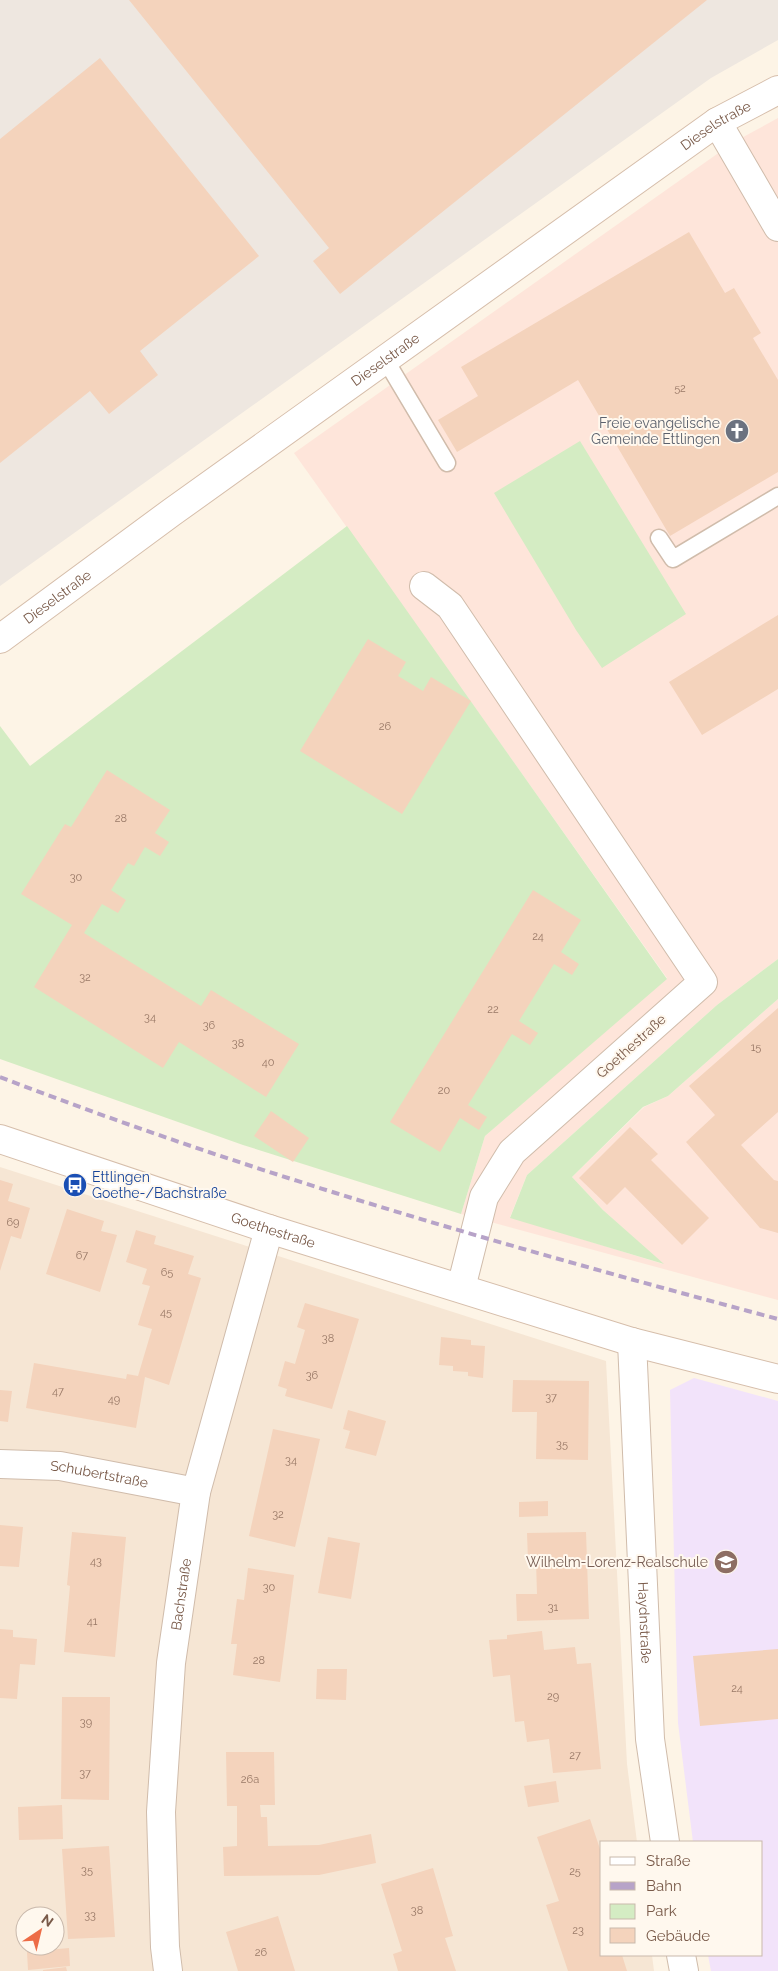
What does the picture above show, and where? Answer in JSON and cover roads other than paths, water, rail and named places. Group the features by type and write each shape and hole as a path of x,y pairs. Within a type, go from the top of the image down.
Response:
{"street":[{"name":"Dieselstraße","path":"0,639 385,359 717,122 778,90"},
{"path":"717,122 778,227"},
{"name":"Goethestraße","path":"424,586 450,606 702,982 512,1152 484,1197 461,1288"},
{"name":"Goethestraße","path":"0,1139 269,1229 632,1342 778,1379"},
{"name":"Bachstraße","path":"168,1971 161,1812 171,1663 196,1492 269,1229"},
{"name":"Haydnstraße","path":"632,1342 650,1739 665,1841"},
{"name":"Schubertstraße","path":"0,1464 60,1466 196,1492"},
{"path":"681,1956 684,1971"}],"lane":[{"path":"385,359 447,463"},
{"path":"659,538 673,560 778,496"}],"railway":[{"path":"0,1077 96,1113 289,1178 484,1238 778,1319"}],"place":[{"name":"Freie evangelische Gemeinde Ettlingen","path":"737,431"},
{"name":"Ettlingen Goethe-/Bachstraße","path":"75,1185"},
{"name":"Wilhelm-Lorenz-Realschule","path":"726,1562"}]}
